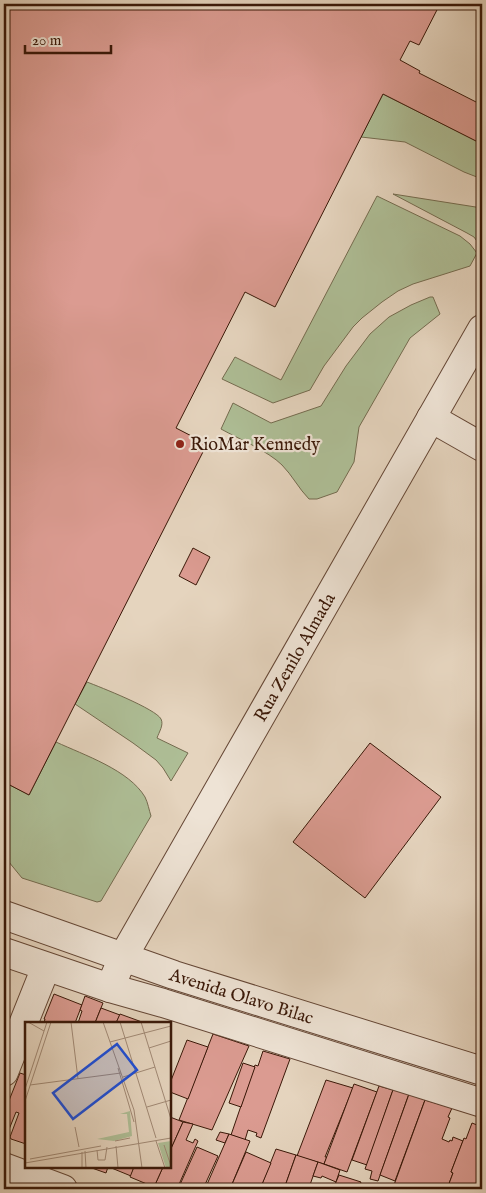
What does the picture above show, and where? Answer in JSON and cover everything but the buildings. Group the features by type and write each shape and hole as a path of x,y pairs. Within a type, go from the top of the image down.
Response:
{"street":[{"name":"Rua Zenilo Almada","path":"110,988 123,957 482,329"},
{"path":"431,418 482,447"},
{"name":"Avenida Olavo Bilac","path":"4,915 174,975 482,1071"},
{"name":"Avenida Olavo Bilac","path":"4,952 110,988 482,1102"},
{"path":"4,1072 46,966"},
{"path":"4,1167 64,1189"}],"green space":[{"path":"383,94 482,144 482,179 405,142 361,137"},
{"path":"393,194 482,208 481,247 474,237"},
{"path":"377,196 460,236 477,253 470,266 413,284 382,302 353,327 324,366 310,390 273,403 222,379 235,357 281,380"},
{"path":"433,297 440,314 410,338 359,427 354,462 337,492 317,499 309,499 286,469 276,460 221,429 233,403 271,423 321,406 346,366 370,334 389,317"},
{"path":"87,682 139,704 161,719 162,726 157,738 188,753 171,781 156,760 75,704"},
{"path":"56,742 117,771 138,787 148,804 151,816 101,901 97,902 22,878 4,856 4,782 29,795"}],"place":[{"name":"RioMar Kennedy","path":"180,444"}]}
